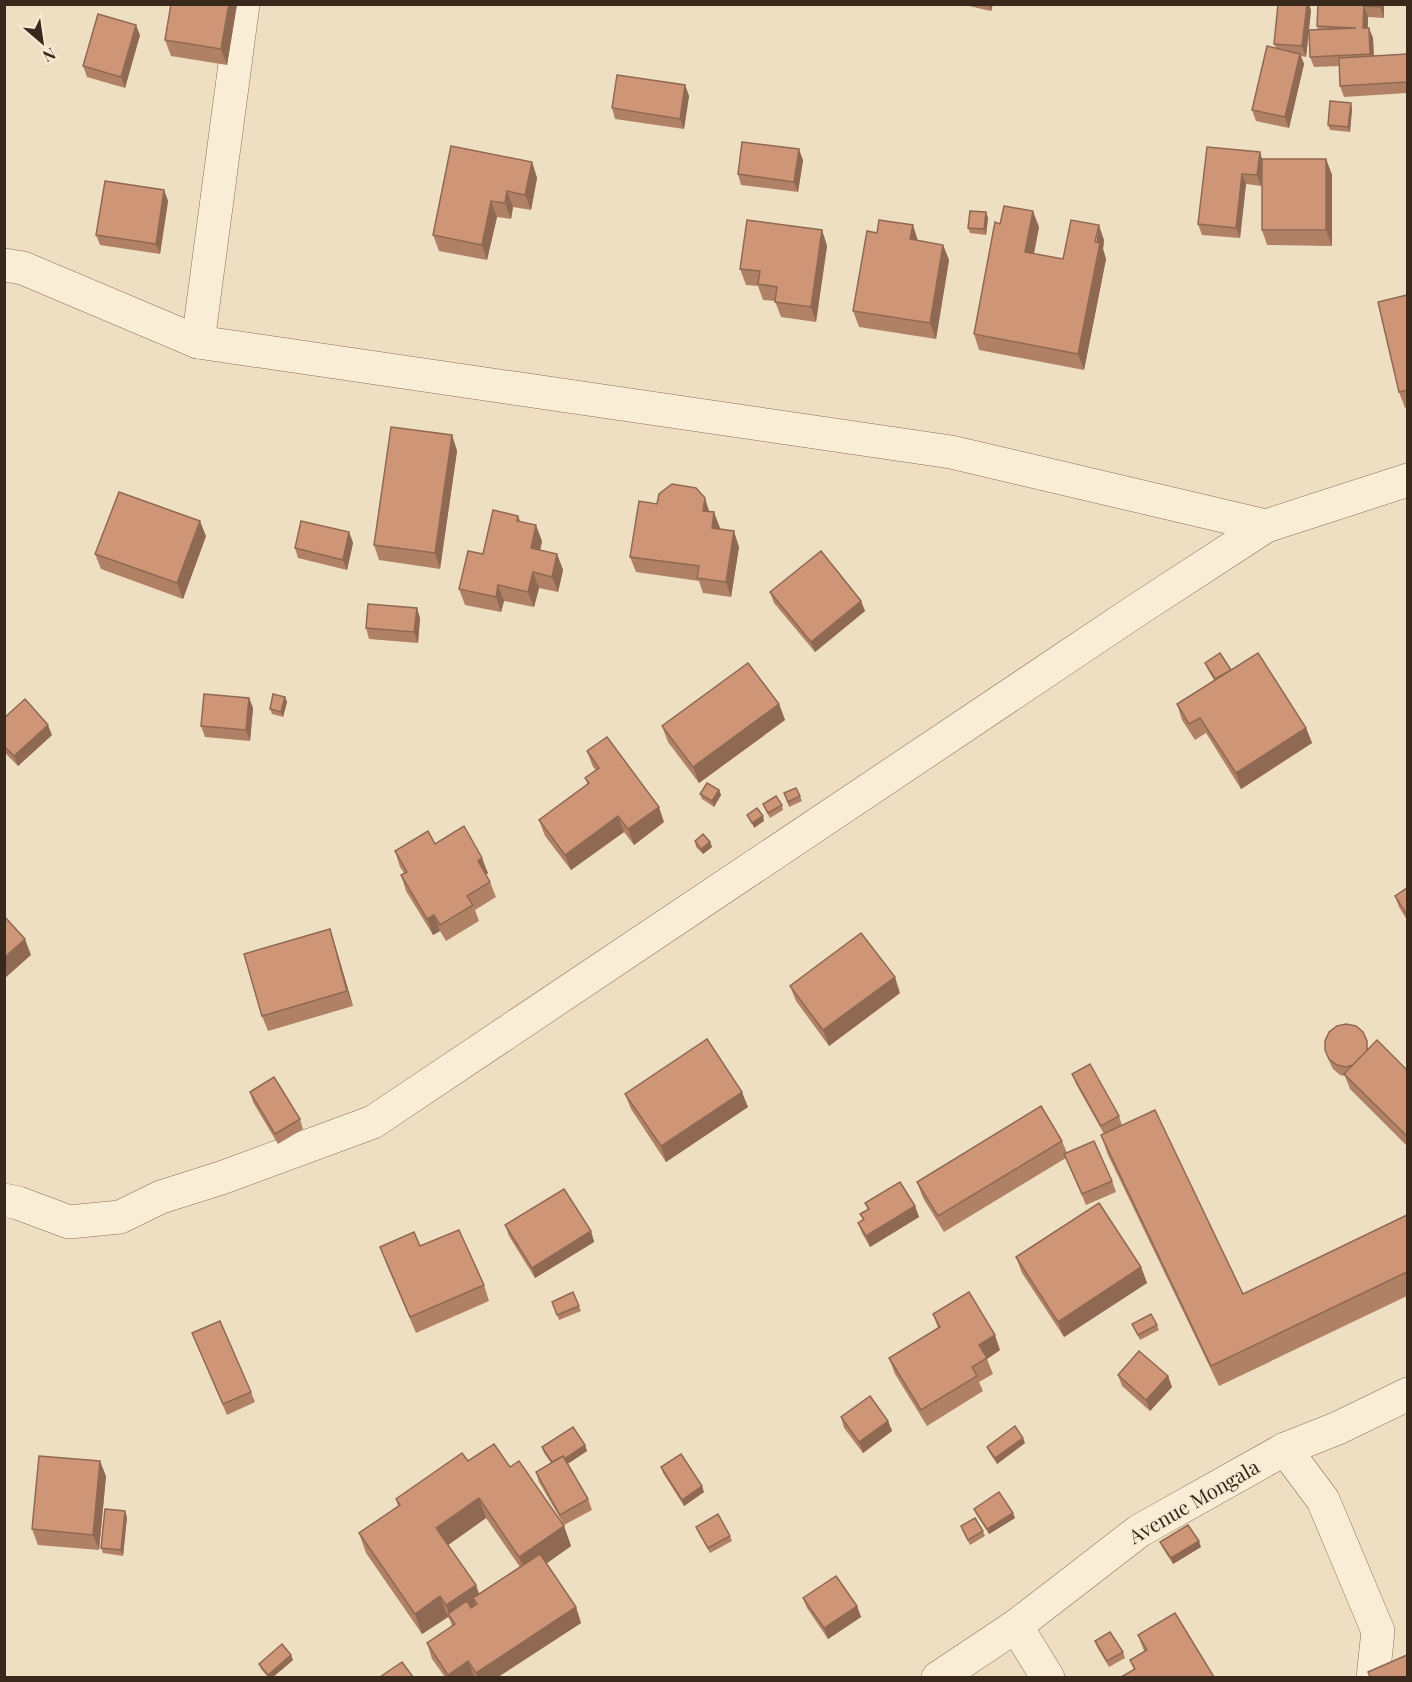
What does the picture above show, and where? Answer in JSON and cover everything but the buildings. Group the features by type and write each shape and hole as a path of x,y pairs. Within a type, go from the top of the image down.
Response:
{"street":[{"path":"198,342 243,4"},
{"path":"4,265 23,268 198,342 951,452 1266,526"},
{"path":"4,1200 69,1222 120,1217 161,1197 221,1178 373,1122 1117,623 1266,526 1407,480"},
{"name":"Avenue Mongala","path":"938,1677 1016,1626 1139,1531 1285,1449 1338,1428 1407,1394"},
{"path":"1285,1449 1323,1500 1378,1631 1373,1677"},
{"path":"1016,1626 1048,1677"}]}
